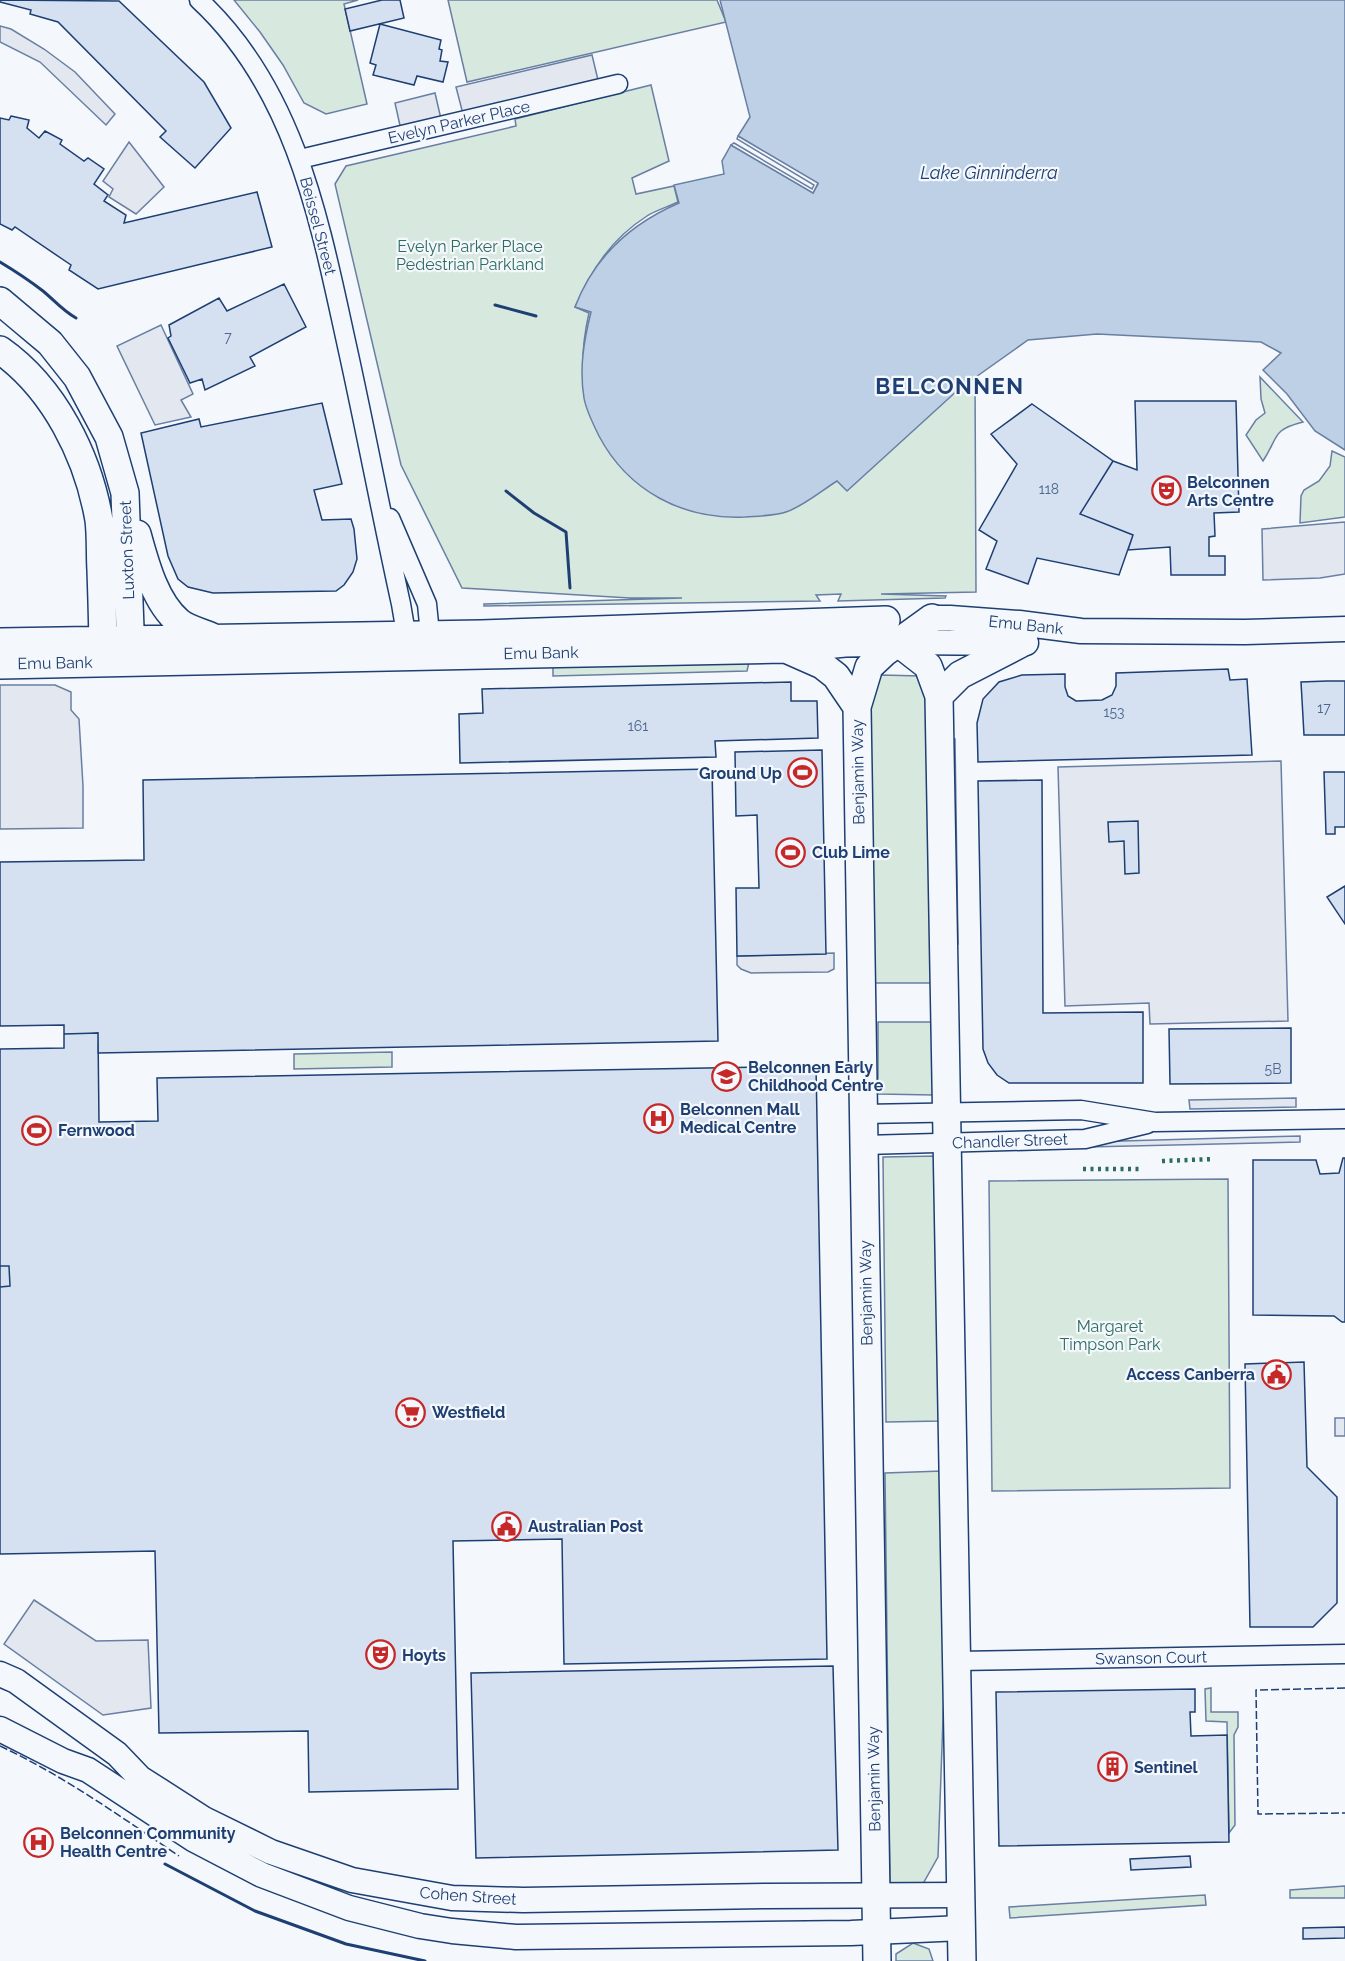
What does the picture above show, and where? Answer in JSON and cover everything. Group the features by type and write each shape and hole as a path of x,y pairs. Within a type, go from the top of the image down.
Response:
{"main road":[{"name":"Luxton Street","path":"0,301 50,343 77,377 109,437 125,493 131,651"},
{"name":"Luxton Street","path":"0,350 36,384 58,413 74,442 91,484 99,521 103,651"},
{"path":"125,493 155,591 180,623 215,638"},
{"name":"Emu Bank","path":"0,642 103,651 419,645 932,618"},
{"name":"Benjamin Way","path":"877,1961 856,707 870,667 932,618"},
{"path":"870,621 928,666 939,696 962,1961"},
{"name":"Emu Bank","path":"131,651 215,638 419,645 783,649 845,643 899,642"},
{"path":"939,696 960,675 1020,644"},
{"path":"783,649 822,665 836,676 856,707"},
{"name":"Emu Bank","path":"0,664 103,651"}],"street":[{"name":"Beissel Street","path":"199,0 234,39 275,100 300,159 329,265 375,480 419,645"},
{"name":"Evelyn Parker Place","path":"300,159 618,84"},
{"name":"Beissel Street","path":"375,480 427,604 419,645"},
{"name":"Emu Bank","path":"932,618 1019,623 1081,631 1245,632 1345,629"},
{"name":"Emu Bank","path":"899,642 1020,644 1081,631"},
{"name":"Chandler Street","path":"863,1114 1082,1110 1155,1122 1345,1119"},
{"name":"Chandler Street","path":"864,1145 1085,1139 1155,1122"},
{"name":"Swanson Court","path":"957,1661 1345,1654"},
{"name":"Cohen Street","path":"0,1674 16,1681 117,1754 140,1778 204,1819 271,1852 352,1880 452,1898 523,1900 961,1895"},
{"name":"Cohen Street","path":"0,1729 63,1761 88,1770 193,1839 262,1875 350,1908 420,1926 516,1937 876,1932 962,1928"}],"green space":[{"path":"234,0 358,0 344,4 367,104 326,114 304,103 283,65"},
{"path":"448,0 717,0 726,22 467,82"},
{"name":"Evelyn Parker Place Pedestrian Parkland","path":"651,85 669,161 632,178 636,194 674,186 678,202 651,214 623,235 604,256 581,293 575,307 589,313 583,351 584,389 938,403 975,377 976,592 881,594 946,596 945,598 838,601 841,594 816,595 820,601 484,606 484,604 682,598 630,598 462,588 401,465 335,184 346,166 516,126 515,119"},
{"path":"1260,377 1303,422 1280,432 1263,461 1246,435 1256,420 1265,413 1261,399"},
{"path":"1332,451 1345,457 1345,517 1300,523 1301,496 1304,490 1319,481 1330,466"},
{"path":"749,662 747,671 553,676 553,667"},
{"path":"881,675 920,676 929,712 933,983 872,983 869,709"},
{"path":"878,1022 935,1022 934,1095 878,1094"},
{"path":"392,1052 392,1067 294,1069 294,1054"},
{"path":"938,1156 941,1421 886,1422 883,1157"},
{"name":"Margaret Timpson Park","path":"1228,1179 1230,1488 992,1491 989,1181"},
{"path":"942,1471 945,1664 938,1857 920,1889 890,1889 885,1473"},
{"path":"1211,1688 1211,1712 1238,1712 1238,1727 1234,1735 1235,1825 1229,1833 1227,1722 1206,1721 1205,1689"},
{"path":"1345,1886 1345,1898 1290,1898 1290,1890"},
{"path":"1205,1895 1206,1905 1010,1918 1009,1907"},
{"path":"913,1943 929,1949 933,1961 896,1961 896,1954"}],"shaded area":[{"path":"0,26 11,29 44,49 75,72 115,114 106,125 40,62 0,42"},
{"path":"592,55 599,84 401,130 395,103 435,93 441,119 463,114 456,87"},
{"path":"129,142 164,187 136,214 109,197 113,189 103,181"},
{"path":"161,325 193,394 181,400 191,417 155,425 117,346"},
{"path":"1345,522 1345,574 1320,578 1263,580 1262,529"},
{"path":"0,685 55,685 71,692 71,710 79,719 83,828 0,829"},
{"path":"948,739 955,739 958,944 951,944"},
{"path":"1281,761 1288,1021 1150,1024 1149,1003 1065,1006 1058,767"},
{"path":"834,953 834,969 828,972 751,973 737,965 737,956"},
{"path":"1296,1098 1296,1107 1190,1109 1189,1100"},
{"path":"1300,1136 1300,1142 1087,1147 1087,1142"},
{"path":"1335,1418 1345,1418 1345,1436 1335,1436"},
{"path":"34,1600 96,1641 148,1640 151,1708 103,1715 4,1644"}],"water":[{"name":"Lake Ginninderra","path":"720,0 1345,0 1345,450 1315,431 1287,394 1263,370 1281,353 1261,342 1097,334 1028,340 959,389 847,491 837,481 806,502 786,512 771,515 722,517 679,507 642,487 611,455 585,403 582,365 591,312 575,307 592,273 603,258 630,232 661,211 679,203 674,185 724,174 722,161 731,145 813,193 818,184 738,136 750,117"}],"pier":[{"path":"738,136 818,183 813,193 731,145 734,143 812,189 814,185 737,139"}],"building":[{"path":"0,0 119,1 204,82 231,128 195,168 160,137 166,131 58,22 30,14 31,10 0,2"},
{"path":"382,0 400,0 404,18 350,31 345,9"},
{"path":"380,24 441,40 440,61 448,62 443,82 417,76 414,85 373,75 376,65 370,63"},
{"path":"11,116 29,120 27,128 39,138 45,131 62,140 60,144 84,161 88,158 104,169 94,184 108,195 104,201 126,215 124,223 257,192 272,247 98,289 69,270 71,265 15,227 12,230 0,224 0,118 9,120"},
{"path":"284,284 306,327 250,357 255,366 205,390 202,379 190,383 168,338 171,336 169,325 219,298 227,311"},
{"name":"Belconnen Arts Centre","path":"1135,401 1236,401 1239,512 1214,513 1215,536 1209,537 1209,556 1225,556 1225,575 1171,575 1170,547 1128,550 1133,535 1080,514 1113,461 1137,470"},
{"path":"322,403 342,484 314,490 322,520 351,519 357,559 353,572 344,585 336,591 213,593 188,587 178,579 168,556 141,433 199,419 201,427"},
{"path":"1032,404 1113,461 1080,514 1133,535 1119,575 1037,558 1028,584 986,569 997,541 979,530 1017,464 991,434"},
{"path":"1228,669 1230,680 1247,679 1252,755 978,762 977,723 983,699 999,682 1022,675 1065,674 1068,696 1076,701 1102,700 1112,695 1116,686 1116,673"},
{"path":"1345,681 1345,735 1304,735 1301,682"},
{"path":"791,682 791,701 817,701 818,738 715,741 716,757 460,763 459,714 483,713 482,689"},
{"name":"Club Lime","path":"822,750 826,954 737,956 736,888 759,888 757,815 736,816 735,752"},
{"path":"712,769 718,1041 98,1053 98,1033 64,1034 64,1025 0,1026 0,862 144,860 143,780"},
{"path":"1324,772 1345,772 1345,827 1335,827 1335,834 1326,834"},
{"path":"1042,780 1043,1013 1143,1012 1143,1083 1009,1083 997,1075 988,1063 983,1049 978,781"},
{"path":"1138,821 1139,873 1125,874 1124,841 1109,842 1108,822"},
{"path":"1345,886 1345,924 1327,897"},
{"path":"1291,1028 1291,1083 1170,1084 1169,1029"},
{"name":"Westfield","path":"98,1033 99,1122 158,1121 157,1078 816,1066 827,1659 564,1664 562,1539 453,1541 458,1789 309,1792 308,1731 159,1733 155,1551 0,1554 0,1049 64,1048 64,1034"},
{"path":"1343,1158 1345,1158 1345,1322 1334,1316 1253,1315 1253,1160 1316,1160 1320,1174 1339,1173"},
{"path":"0,1266 9,1266 10,1286 0,1287"},
{"path":"1304,1362 1307,1467 1337,1497 1337,1603 1313,1627 1250,1627 1245,1364"},
{"path":"833,1666 838,1850 476,1858 471,1673"},
{"name":"Sentinel","path":"1195,1689 1195,1712 1190,1712 1191,1736 1227,1735 1229,1842 999,1846 996,1692"},
{"path":"1190,1856 1191,1867 1131,1870 1130,1859"},
{"path":"1345,1927 1345,1938 1303,1939 1303,1928"}],"hedge":[{"path":"1162,1161 1214,1159"},
{"path":"1083,1169 1142,1169"}],"fence":[{"path":"1345,1688 1256,1690 1258,1814 1345,1813"},
{"path":"0,1746 69,1784 179,1856"}],"wall":[{"path":"0,262 38,287 76,318"},
{"path":"495,305 536,316"},
{"path":"506,491 534,513 566,532 570,588"},
{"path":"165,1864 255,1911 346,1944 425,1961"}],"place":[{"name":"Belconnen Arts Centre","path":"1166,491"},
{"name":"Ground Up","path":"803,773"},
{"name":"Club Lime","path":"791,852"},
{"name":"Belconnen Early Childhood Centre","path":"727,1076"},
{"name":"Belconnen Mall Medical Centre","path":"659,1118"},
{"name":"Fernwood","path":"37,1130"},
{"name":"Access Canberra","path":"1276,1374"},
{"name":"Westfield","path":"411,1412"},
{"name":"Australian Post","path":"507,1526"},
{"name":"Hoyts","path":"381,1655"},
{"name":"Sentinel","path":"1113,1767"},
{"name":"Belconnen Community Health Centre","path":"39,1842"}],"district":[{"name":"BELCONNEN","path":"950,386"}]}
